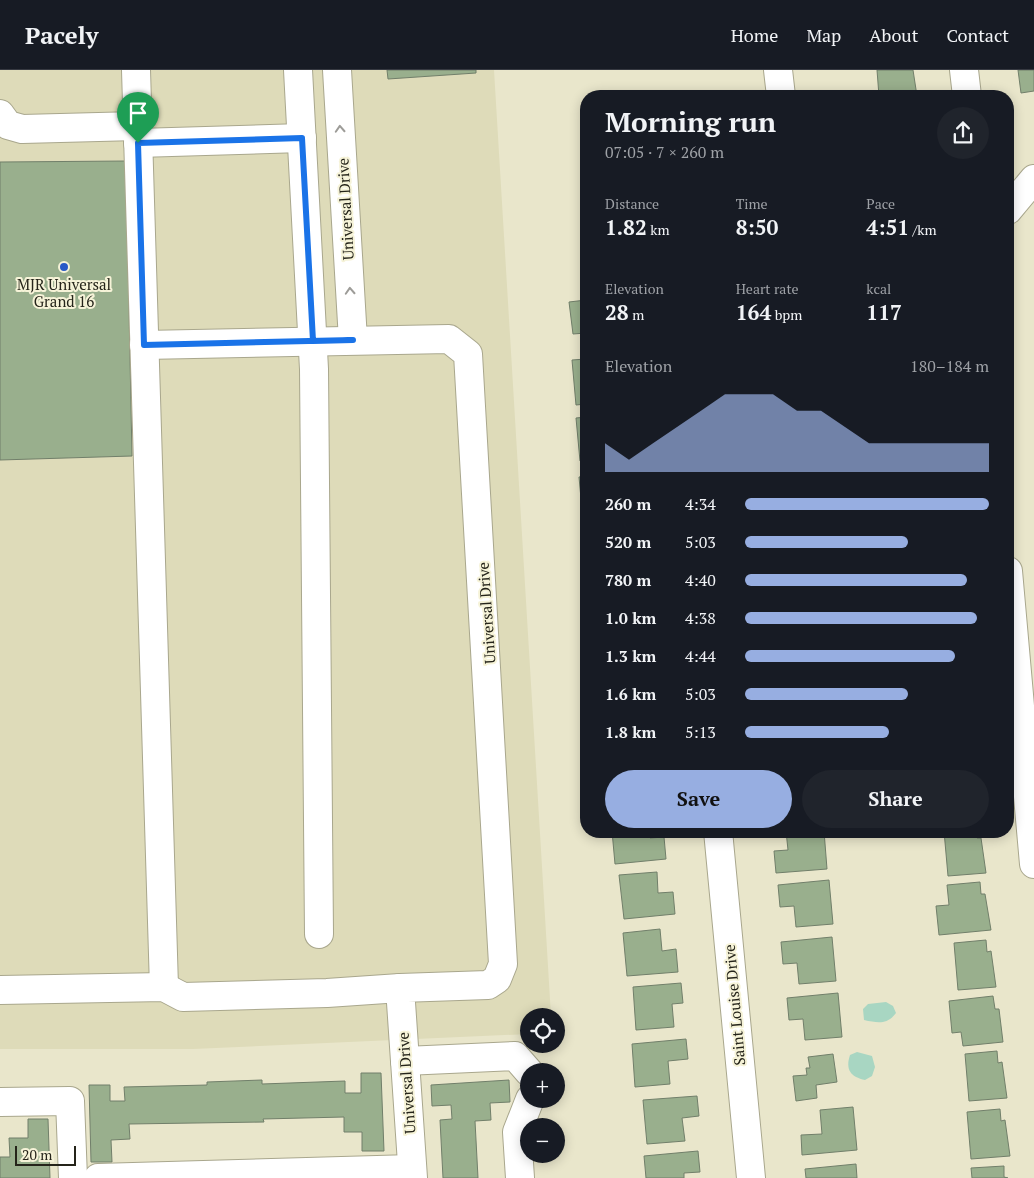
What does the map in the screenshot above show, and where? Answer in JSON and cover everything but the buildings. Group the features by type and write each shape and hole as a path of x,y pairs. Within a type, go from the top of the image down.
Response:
{"street":[{"path":"136,70 164,987"},
{"path":"778,70 780,90"},
{"path":"964,70 966,90"},
{"name":"Universal Drive","path":"349,340 337,74 299,76 313,341 449,339 458,344 468,354 503,964 497,979 488,985 400,988 413,1174"},
{"path":"0,114 8,125 22,129 138,135 302,138"},
{"path":"144,345 313,341 319,934"},
{"path":"1014,639 1034,864"},
{"name":"Saint Louise Drive","path":"719,838 751,1178"},
{"path":"0,990 164,987 183,997 327,994 400,988"},
{"path":"405,1061 516,1056 522,1063"},
{"path":"0,1102 70,1101 73,1178"},
{"path":"520,1178 518,1132 527,1108"},
{"path":"98,1178 413,1174"}],"shaded area":[{"path":"0,70 494,70 551,1008 520,1008 520,1034 193,1049 0,1049"},
{"path":"886,1002 893,1006 896,1013 893,1017 882,1022 864,1020 863,1009 868,1004"},
{"path":"857,1052 872,1056 875,1067 872,1076 865,1080 853,1075 849,1069 850,1055"}],"place":[{"name":"MJR Universal Grand 16","path":"64,267"}],"route":[{"path":"138,143 144,345 313,341 353,340 313,341 302,138 138,143"}]}
